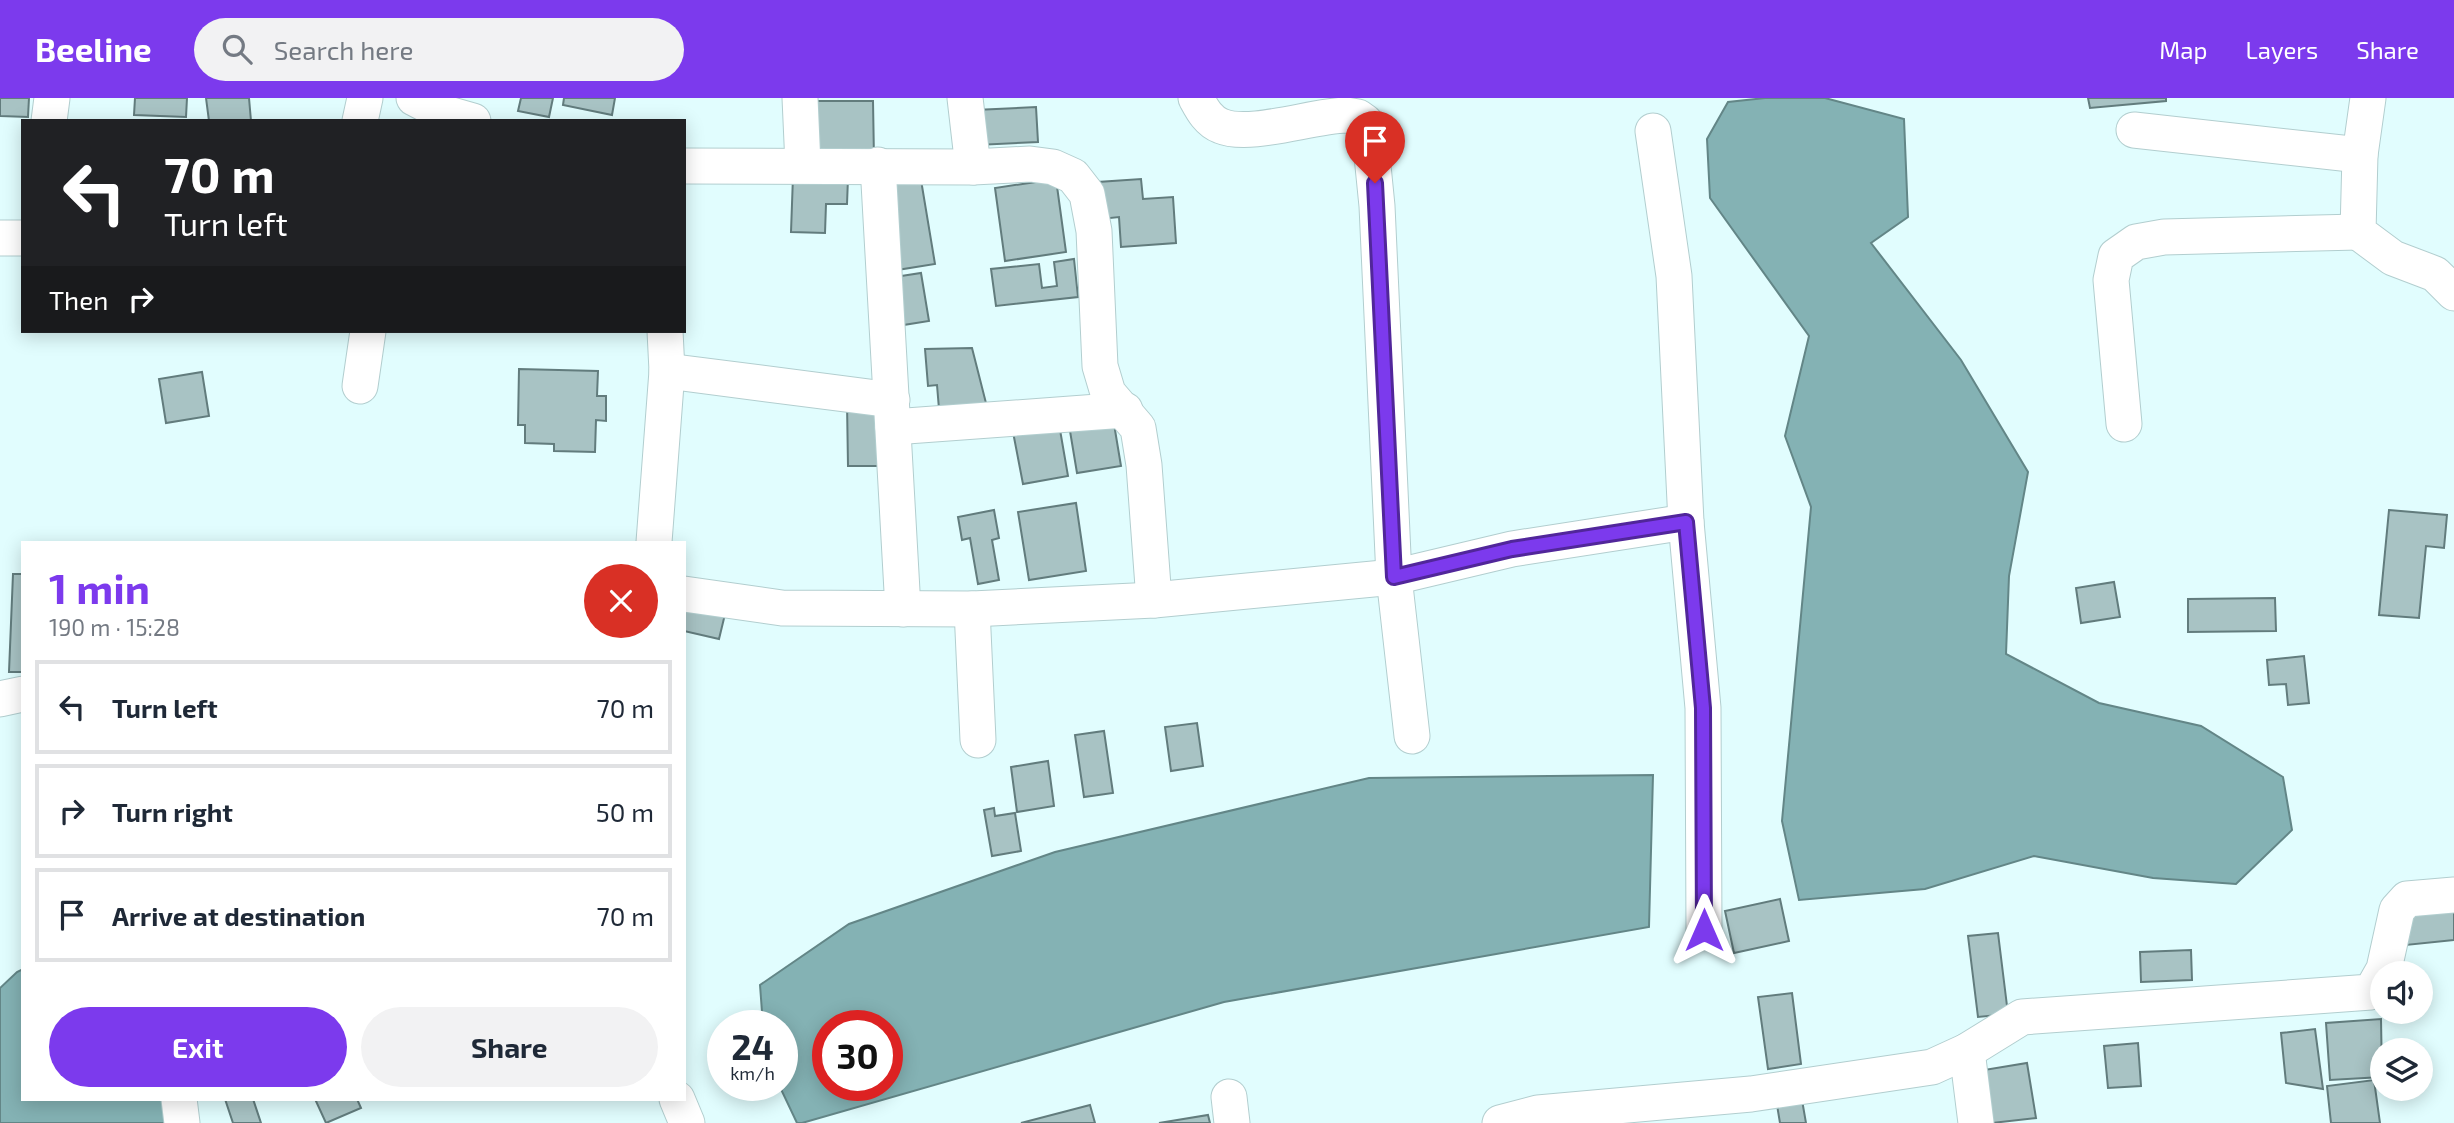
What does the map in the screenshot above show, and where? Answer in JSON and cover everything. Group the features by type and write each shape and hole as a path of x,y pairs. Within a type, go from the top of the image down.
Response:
{"street":[{"path":"49,119 52,98"},
{"path":"360,119 365,98"},
{"path":"414,98 467,119"},
{"path":"800,98 803,165"},
{"path":"965,98 973,167"},
{"path":"1196,98 1208,117 1220,126 1240,131 1333,115 1358,117 1365,122 1370,136 1377,206 1394,577 1412,736"},
{"path":"2358,232 2360,155 2368,98"},
{"path":"2134,130 2360,155"},
{"path":"1653,131 1674,276 1686,522 1703,708 1704,930"},
{"path":"686,166 973,167 1030,164 1053,167 1073,176 1087,194 1094,231 1100,366 1108,393 1138,428 1144,465 1154,600"},
{"path":"878,165 903,609"},
{"path":"2124,424 2111,280 2116,256 2136,242 2164,237 2358,232 2393,258 2435,274 2454,293"},
{"path":"0,238 21,238"},
{"path":"360,386 368,333"},
{"path":"654,541 667,372 665,333"},
{"path":"667,372 892,414 1125,410"},
{"path":"686,594 782,608 972,609 1154,600 1394,577 1512,549 1686,522"},
{"path":"972,609 978,740"},
{"path":"0,699 21,694"},
{"path":"1500,1123 1538,1113 1751,1094 1932,1067 1967,1051 2022,1017 2371,992 2384,969 2397,910 2407,899 2454,895"},
{"path":"1967,1051 1976,1123"},
{"path":"179,1101 182,1123"},
{"path":"678,1101 687,1123"}],"water":[{"path":"1765,98 1825,98 1904,119 1908,217 1871,243 1961,360 2028,472 2009,576 2006,654 2099,703 2201,726 2283,777 2292,830 2236,884 2153,878 2034,856 1925,889 1799,900 1782,821 1811,507 1785,436 1809,336 1710,198 1707,139 1728,102"},
{"path":"1653,775 1649,927 1224,1002 903,1094 903,1010 812,1010 812,1101 879,1101 797,1123 787,1101 798,1101 798,1010 762,1010 760,985 849,924 1055,852 1369,778"},
{"path":"21,970 21,1101 169,1101 171,1123 0,1123 0,988"}],"building":[{"path":"0,98 29,98 28,117 0,116"},
{"path":"135,98 187,98 186,117 134,115"},
{"path":"206,98 249,98 251,119 209,119"},
{"path":"521,98 553,98 549,117 518,111"},
{"path":"564,98 615,98 612,115 563,105"},
{"path":"2088,98 2166,98 2166,101 2090,108"},
{"path":"806,101 873,101 874,159 808,155"},
{"path":"1036,107 1038,142 977,145 975,110"},
{"path":"793,176 848,178 847,204 826,204 825,233 791,232"},
{"path":"1056,179 1066,252 1005,261 995,188"},
{"path":"1141,179 1143,199 1173,197 1176,243 1121,247 1119,217 1101,219 1098,182"},
{"path":"921,180 935,264 897,270 883,186"},
{"path":"1074,259 1078,297 996,306 991,269 1039,264 1042,288 1057,286 1054,262"},
{"path":"921,273 929,321 897,326 888,278"},
{"path":"972,348 987,407 939,409 937,385 928,386 925,349"},
{"path":"519,369 598,371 597,396 606,396 606,421 596,420 595,452 554,451 554,444 525,443 525,425 518,425"},
{"path":"202,372 209,416 166,423 159,379"},
{"path":"847,403 877,403 878,466 848,466"},
{"path":"1113,418 1121,466 1077,473 1069,425"},
{"path":"1059,424 1068,476 1023,484 1013,432"},
{"path":"1076,503 1086,571 1029,580 1018,512"},
{"path":"994,510 999,538 992,540 999,580 978,584 970,538 962,540 958,517"},
{"path":"2389,510 2447,515 2444,548 2426,546 2419,618 2379,615"},
{"path":"13,574 21,574 21,672 9,672"},
{"path":"2114,582 2120,617 2081,623 2076,588"},
{"path":"2275,598 2276,631 2188,632 2188,599"},
{"path":"686,600 726,610 719,639 686,631"},
{"path":"2304,656 2309,703 2288,705 2286,684 2269,685 2267,660"},
{"path":"1197,723 1203,766 1171,771 1165,727"},
{"path":"1104,731 1113,793 1084,797 1075,735"},
{"path":"1048,761 1054,806 1017,812 1011,767"},
{"path":"994,808 995,816 1015,813 1021,851 992,856 984,810"},
{"path":"1780,899 1789,941 1734,953 1725,911"},
{"path":"2454,905 2454,940 2406,945 2402,910"},
{"path":"1998,933 2008,1014 1978,1017 1968,936"},
{"path":"2191,950 2192,980 2141,982 2140,952"},
{"path":"1792,993 1801,1064 1768,1069 1758,997"},
{"path":"2370,1020 2370,1024 2381,1024 2381,1038 2370,1038 2370,1078 2330,1080 2326,1023"},
{"path":"2315,1029 2323,1089 2286,1083 2281,1033"},
{"path":"2138,1043 2141,1086 2108,1088 2104,1046"},
{"path":"2027,1063 2036,1118 1992,1123 1984,1070"},
{"path":"2370,1081 2370,1101 2377,1101 2380,1123 2331,1123 2327,1086"},
{"path":"1802,1100 1806,1123 1780,1123 1777,1105"},
{"path":"226,1101 254,1101 261,1123 233,1123"},
{"path":"316,1101 358,1101 361,1108 326,1123"},
{"path":"1090,1105 1095,1123 1021,1123"},
{"path":"1208,1115 1210,1123 1159,1123"}],"route":[{"path":"1375,183 1394,577 1512,549 1686,522 1703,708 1704,930"}]}
